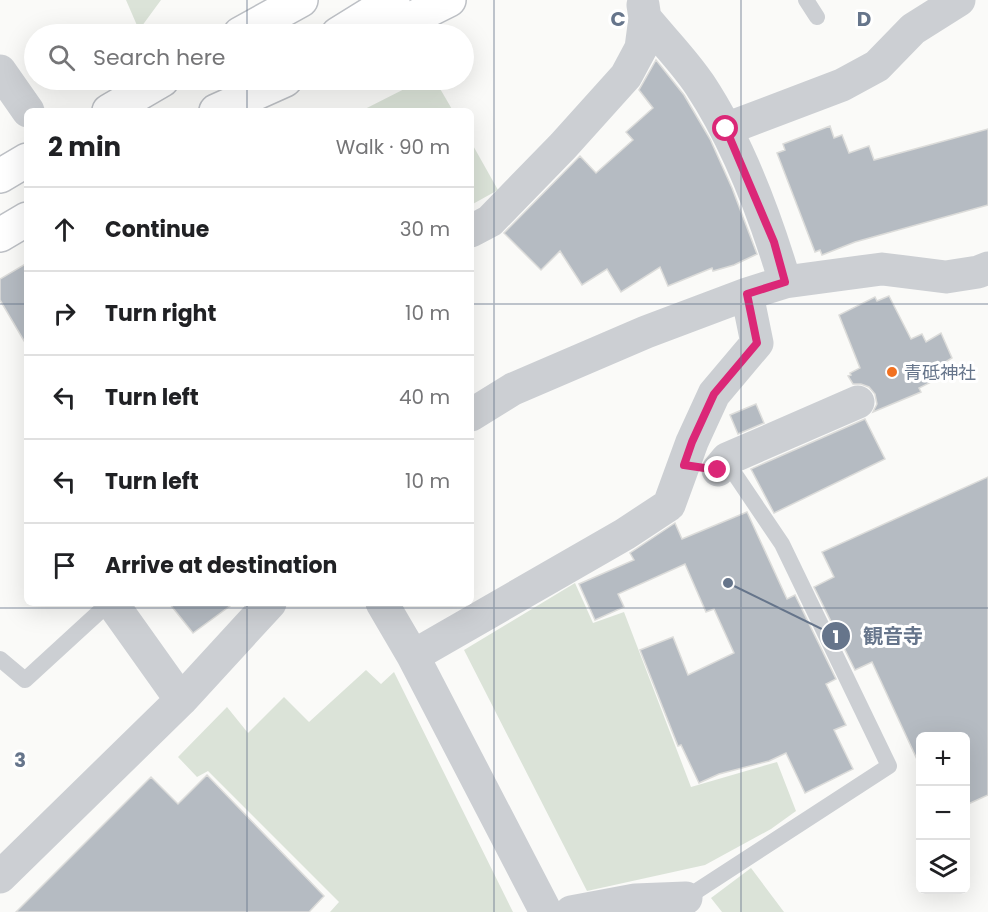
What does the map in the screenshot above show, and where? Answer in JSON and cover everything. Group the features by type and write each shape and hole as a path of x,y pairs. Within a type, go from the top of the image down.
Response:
{"main road":[{"path":"242,24 277,0"},
{"path":"258,24 301,0"},
{"path":"354,24 393,0"},
{"path":"401,24 448,0"},
{"path":"114,108 145,90"},
{"path":"220,108 249,90"},
{"path":"222,108 262,90"},
{"path":"0,176 24,162"},
{"path":"0,235 24,221"}],"street":[{"path":"726,129 842,85 877,66 914,29 959,0"},
{"path":"644,9 699,83 726,129 774,242 785,282"},
{"path":"474,229 490,221 563,147 626,76 641,48 644,9"},
{"path":"0,71 26,108"},
{"path":"474,413 513,389 646,332 785,282 882,269 946,277 978,272 988,268"},
{"path":"413,656 625,534 669,504 692,442 714,394 757,343 747,294"},
{"path":"718,470 727,459 858,402"},
{"path":"113,606 181,700"},
{"path":"0,877 181,700 267,606"},
{"path":"384,606 413,656 546,912"},
{"path":"572,912 635,900 686,898"}],"lane":[{"path":"806,0 817,17"},
{"path":"684,465 734,473 782,544 889,766 686,898"},
{"path":"0,659 25,680 108,606"}],"shaded area":[{"path":"126,0 161,0 143,24 136,24"},
{"path":"402,90 441,90 451,108 367,108"},
{"path":"474,147 498,190 474,203"},
{"path":"575,583 593,623 624,612 691,787 777,762 796,811 771,829 705,865 587,891 464,650"},
{"path":"366,670 381,684 394,672 513,912 330,912 339,902 208,771 197,777 178,757 227,707 248,733 284,697 309,722"},
{"path":"751,868 784,912 722,912 711,898"}],"building":[{"path":"656,60 684,95 710,139 732,188 757,254 734,265 713,271 712,268 668,286 660,267 621,292 607,269 582,285 560,251 541,270 504,233 580,156 596,173 633,140 626,132 653,108 639,90"},
{"path":"830,126 834,138 842,135 849,153 869,146 874,160 988,129 988,205 855,242 822,255 820,250 815,252 777,153 785,150 783,144"},
{"path":"24,265 24,341 0,300 0,279"},
{"path":"889,296 911,339 922,334 926,342 941,333 952,358 937,367 941,377 919,388 921,392 873,412 877,404 875,394 869,387 853,384 848,376 860,368 839,315 875,297 877,301"},
{"path":"756,404 764,423 738,434 730,415"},
{"path":"865,419 885,459 774,513 751,469"},
{"path":"988,477 988,795 970,803 970,732 916,732 916,757 872,662 855,670 814,587 834,577 822,552"},
{"path":"747,512 787,599 795,595 836,679 826,684 846,725 834,730 853,769 805,793 786,753 769,761 719,774 699,783 681,745 678,746 640,650 673,637 688,675 734,653 714,609 706,612 685,564 618,594 624,607 595,620 579,584 634,560 630,553 675,523 682,539"},
{"path":"171,606 230,606 193,633"},
{"path":"207,775 324,896 309,912 16,912 151,777 178,804"}],"place":[{"name":"青砥神社","path":"892,372"},
{"name":"観音寺","path":"728,583"}],"route":[{"path":"718,470 684,465 714,394 757,343 747,294 785,282 774,242 726,129"}]}
